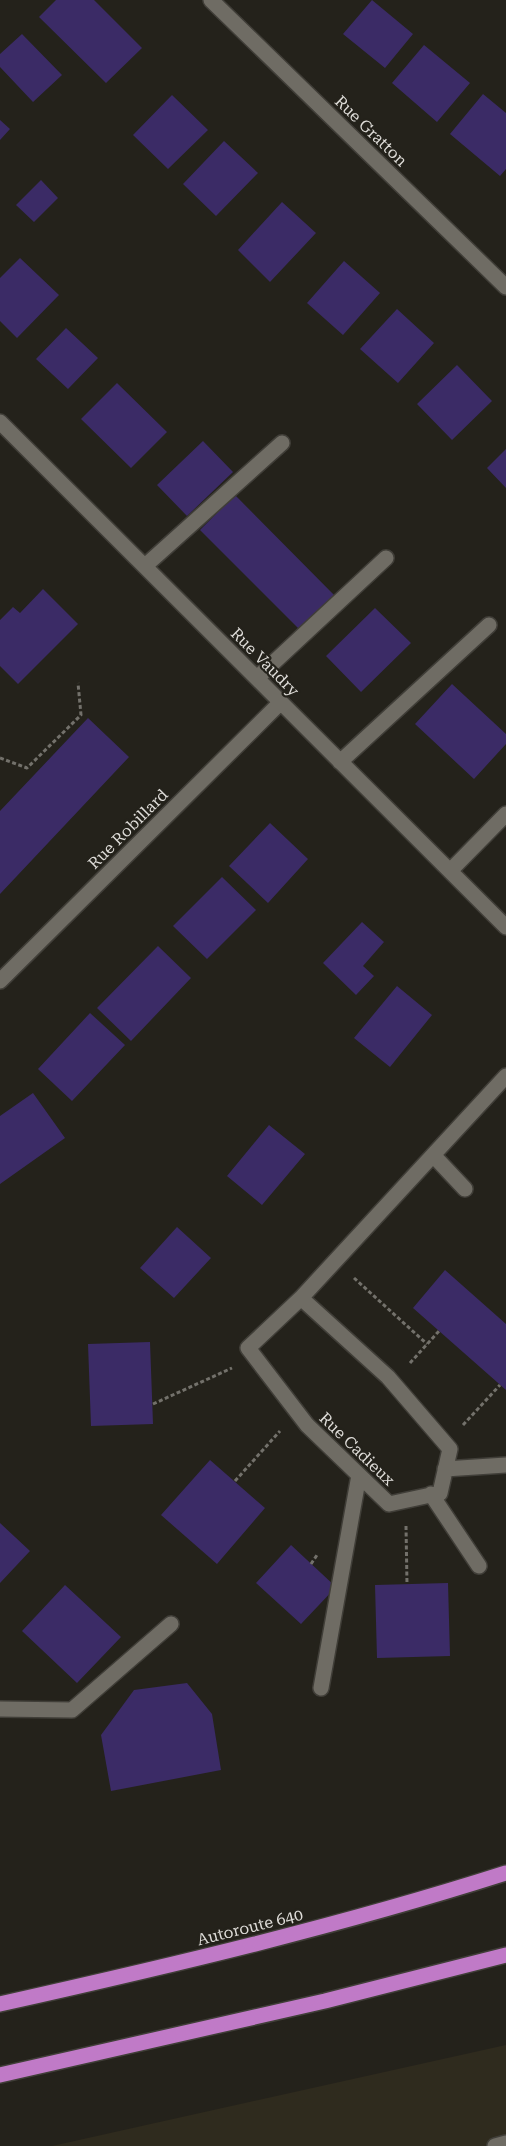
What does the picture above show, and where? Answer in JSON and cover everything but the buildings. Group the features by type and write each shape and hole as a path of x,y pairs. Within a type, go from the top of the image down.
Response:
{"highway":[{"name":"Autoroute 640","path":"0,2004 252,1945 350,1919 506,1873"},
{"path":"0,2075 298,2007 506,1955"}],"street":[{"name":"Rue Gratton","path":"212,0 506,287"},
{"name":"Rue Vaudry","path":"0,422 506,927"},
{"path":"144,566 282,443"},
{"path":"257,678 386,558"},
{"path":"340,762 489,625"},
{"name":"Rue Robillard","path":"0,981 280,702"},
{"path":"450,871 506,814"},
{"path":"255,1358 248,1348 300,1298 506,1076"},
{"path":"433,1156 466,1189"},
{"path":"300,1298 393,1382 446,1443 450,1449 440,1493 431,1494 479,1566"},
{"name":"Rue Cadieux","path":"255,1358 307,1425 389,1504 431,1494"},
{"path":"445,1470 506,1465"},
{"path":"321,1688 359,1475"},
{"path":"0,1710 72,1710 171,1624"},
{"path":"495,2146 506,2143"}],"path":[{"path":"0,758 27,768 81,715 78,683"},
{"path":"335,1261 427,1344"},
{"path":"393,1382 439,1331"},
{"path":"153,1404 255,1358"},
{"path":"446,1443 500,1385"},
{"path":"234,1481 297,1412"},
{"path":"405,1501 407,1584"}],"shaded area":[{"path":"506,2045 506,2146 52,2146"}]}
